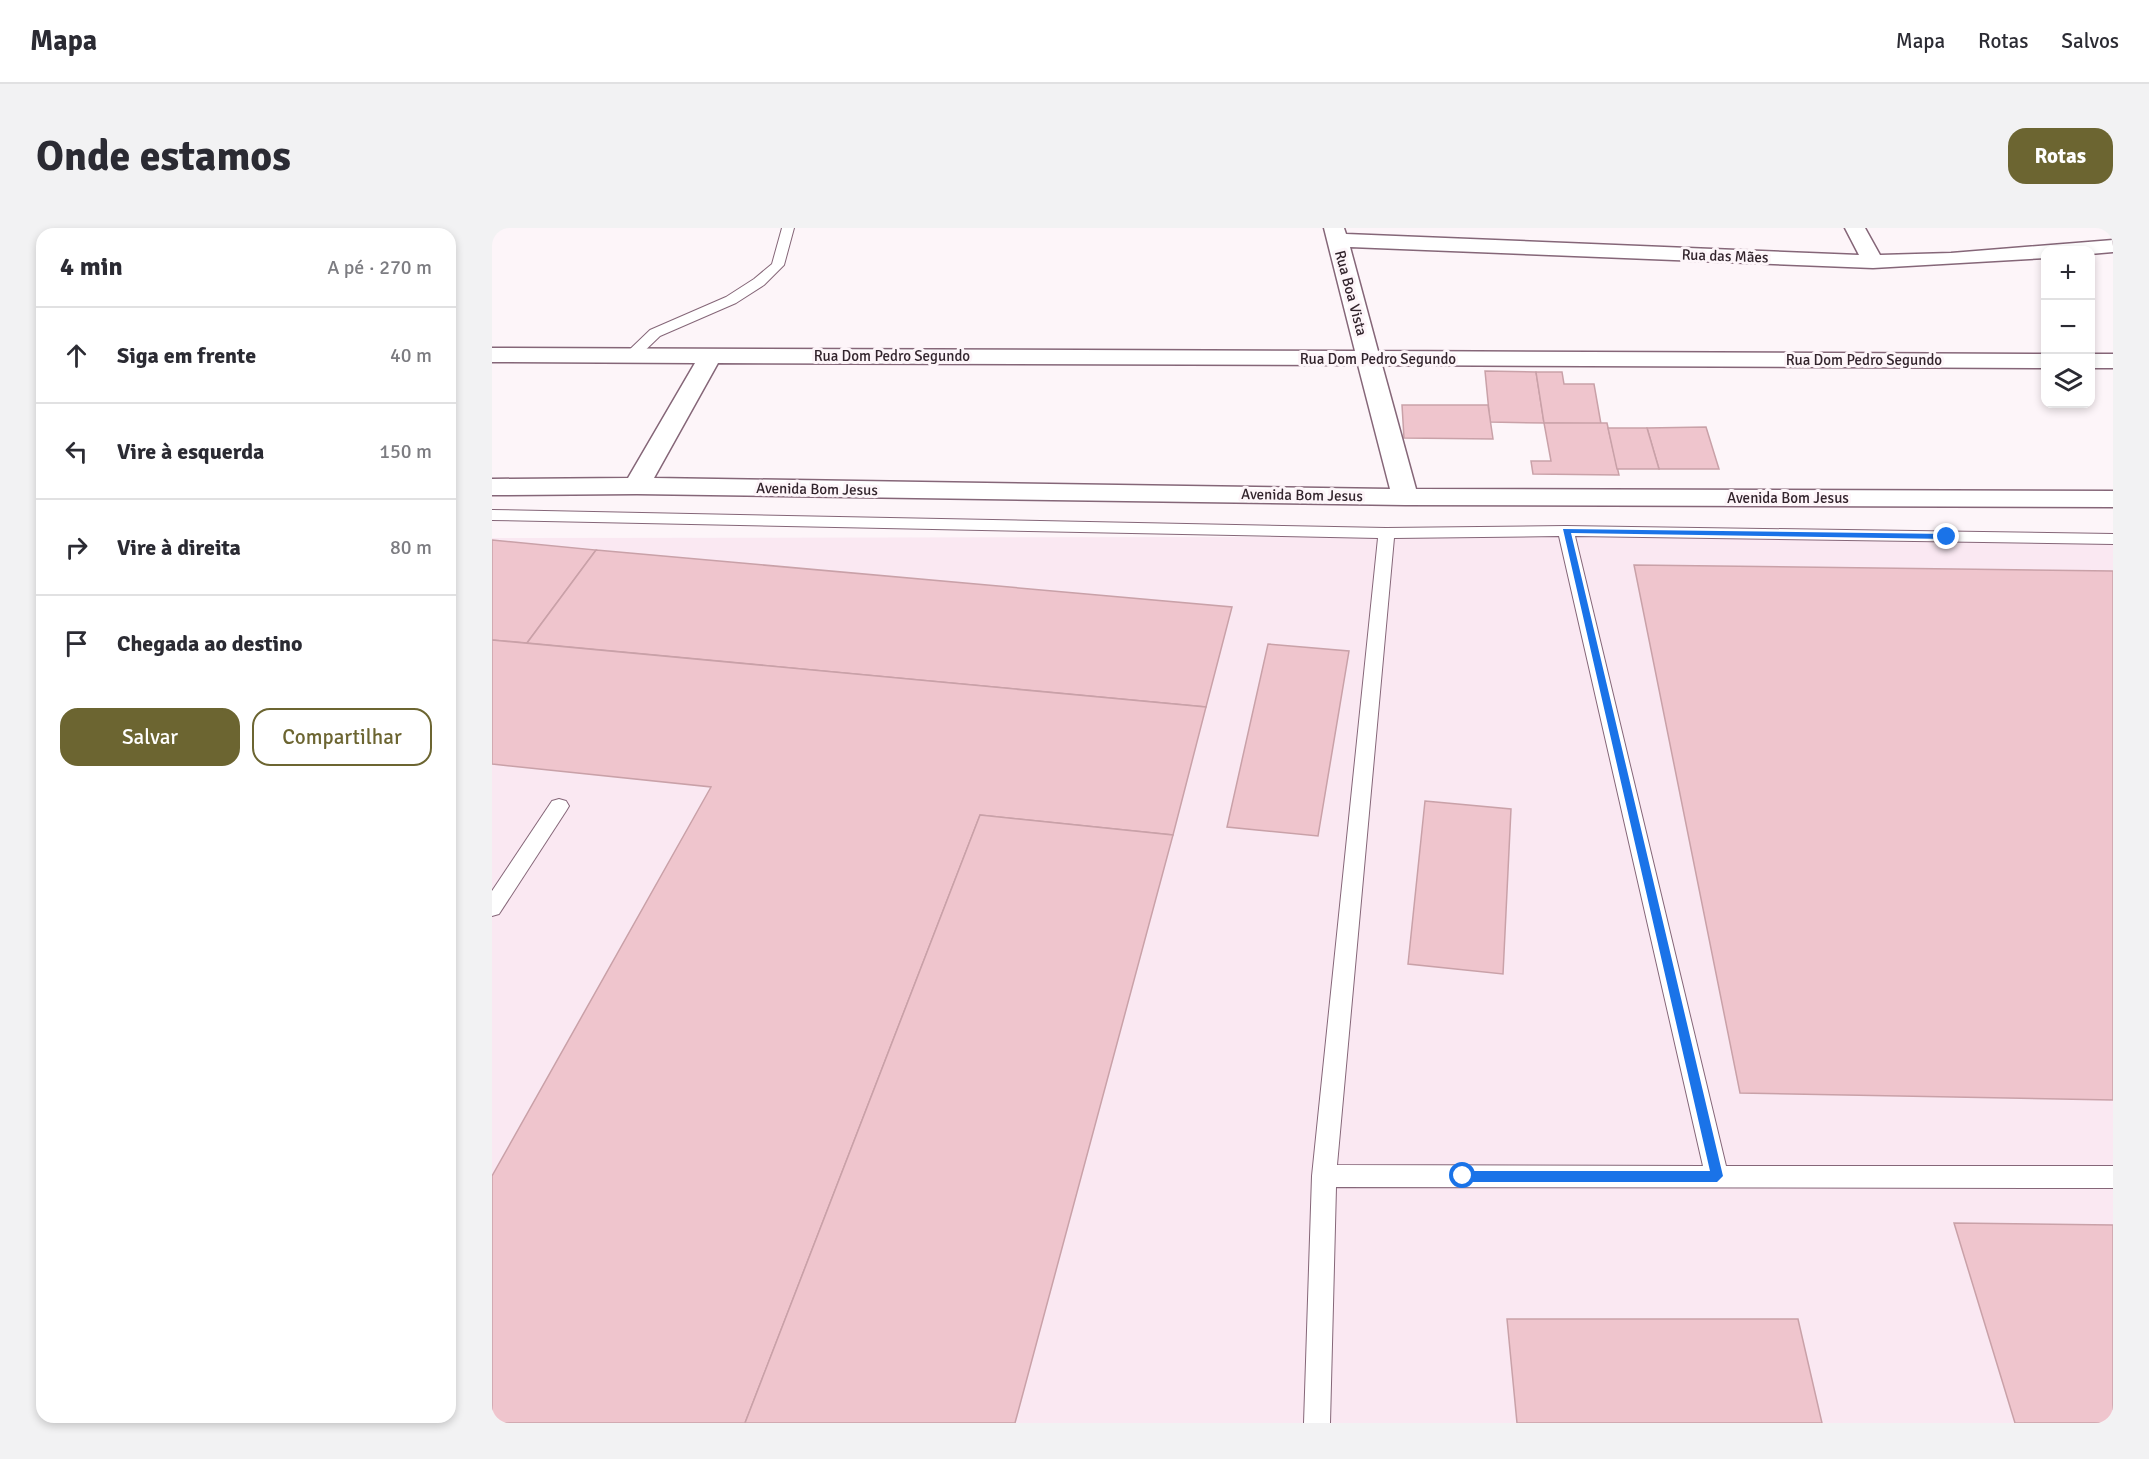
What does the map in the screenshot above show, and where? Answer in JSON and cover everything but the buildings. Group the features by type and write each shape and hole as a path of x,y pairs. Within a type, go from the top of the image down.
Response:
{"street":[{"path":"1855,228 1873,262"},
{"name":"Rua das Mães","path":"1335,234 1873,262 1951,259 2113,246"},
{"name":"Rua Boa Vista","path":"1335,234 1405,496"},
{"name":"Rua Dom Pedro Segundo","path":"492,355 2041,361"},
{"path":"637,486 710,357"},
{"path":"2095,361 2113,361"},
{"name":"Avenida Bom Jesus","path":"492,488 637,486 1405,496 2113,499"}],"lane":[{"path":"630,357 654,333 731,300 759,282 778,265 788,228"},
{"path":"492,515 1386,533 1566,531 2113,539"},
{"path":"1566,531 1717,1176"},
{"path":"1317,1423 1324,1176 1386,533"},
{"path":"492,908 559,806"},
{"path":"1324,1176 2113,1177"}],"shaded area":[{"path":"2113,536 2113,1423 492,1423 492,538"}],"route":[{"path":"1463,1176 1717,1176 1566,531 1947,537"}]}
